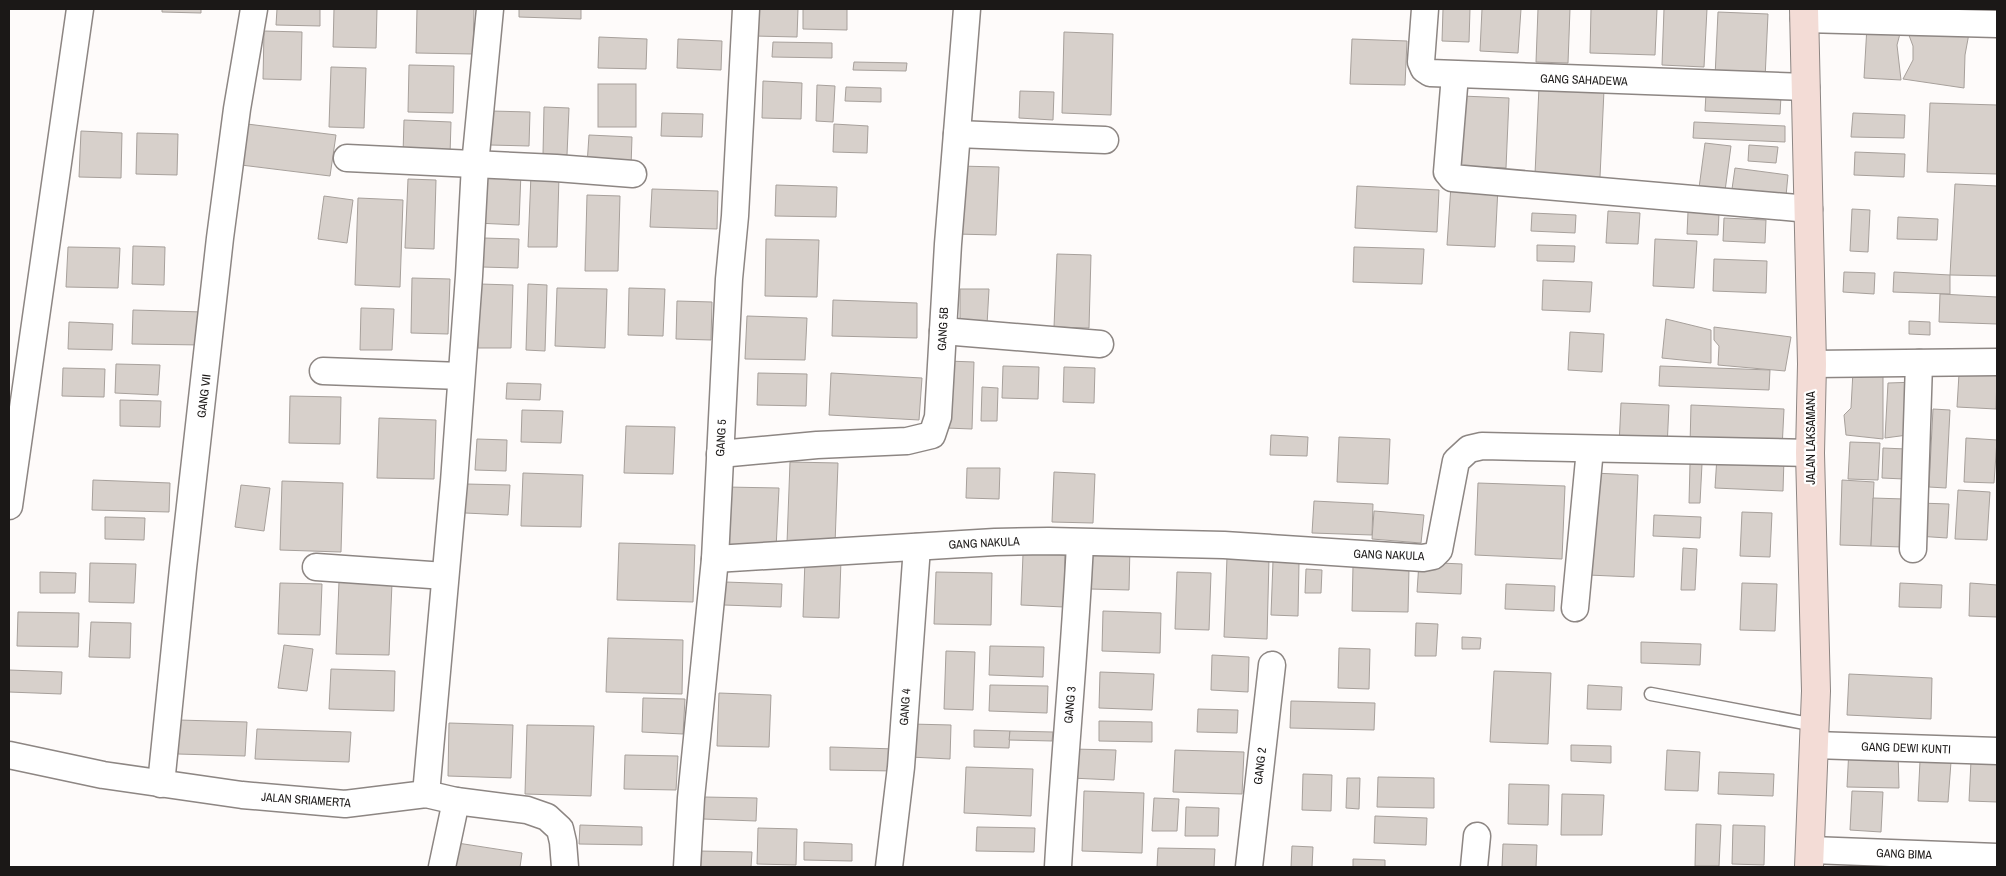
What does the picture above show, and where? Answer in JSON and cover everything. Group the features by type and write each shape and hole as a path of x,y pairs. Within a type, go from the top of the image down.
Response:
{"main road":[{"name":"JALAN LAKSAMANA","path":"1804,14 1812,364 1810,454 1816,691 1810,859"}],"street":[{"path":"9,506 80,9"},
{"name":"GANG VII","path":"161,784 220,238 237,109 254,9"},
{"path":"426,794 469,276 475,165 490,9"},
{"name":"GANG 5","path":"687,867 691,798 715,559 746,9"},
{"name":"GANG 5B","path":"720,454 817,445 907,441 932,435 938,417 967,9"},
{"name":"GANG SAHADEWA","path":"1425,9 1421,62 1422,66 1430,73 1806,88"},
{"path":"1804,14 1997,24"},
{"path":"1455,75 1447,172 1452,178 1808,208"},
{"path":"957,134 1105,140"},
{"path":"347,158 633,174"},
{"path":"943,332 1100,344"},
{"path":"1812,364 1997,362"},
{"path":"1913,549 1919,363"},
{"path":"323,371 461,376"},
{"name":"GANG NAKULA","path":"715,559 995,542 1048,541 1224,546 1423,558 1433,556 1439,550 1456,460 1469,450 1482,446 1810,454"},
{"path":"1575,608 1590,449"},
{"name":"GANG 3","path":"1058,867 1077,613 1080,543"},
{"name":"GANG 4","path":"889,867 901,767 917,547"},
{"path":"316,567 445,576"},
{"name":"GANG 2","path":"1249,867 1272,665"},
{"name":"GANG DEWI KUNTI","path":"1815,735 1997,751"},
{"name":"JALAN SRIAMERTA","path":"9,754 48,765 161,784 242,795 345,804 426,794 456,801 527,810 547,817 560,829 565,867"},
{"path":"442,867 456,801"},
{"path":"1474,867 1477,836"},
{"name":"GANG BIMA","path":"1810,859 1997,857"}],"lane":[{"path":"1651,694 1815,735"}],"building":[{"path":"162,9 201,9 201,13 162,12"},
{"path":"277,9 320,9 320,26 276,25"},
{"path":"334,9 377,9 376,48 333,47"},
{"path":"417,9 474,9 473,54 416,53"},
{"path":"519,9 581,9 581,19 519,17"},
{"path":"755,9 798,9 797,37 754,36"},
{"path":"803,9 847,9 847,30 803,29"},
{"path":"1443,9 1470,9 1469,42 1442,41"},
{"path":"1482,9 1521,9 1518,53 1480,51"},
{"path":"1538,9 1570,9 1568,63 1536,62"},
{"path":"1591,9 1657,9 1655,55 1590,53"},
{"path":"1664,9 1707,9 1704,67 1662,65"},
{"path":"1718,12 1768,14 1765,79 1715,77"},
{"path":"1867,26 1902,26 1897,45 1901,80 1864,78"},
{"path":"1970,28 1965,55 1964,88 1903,79 1913,60 1913,46 1907,30"},
{"path":"264,31 302,32 301,80 263,79"},
{"path":"1064,32 1113,34 1111,115 1062,113"},
{"path":"599,37 647,39 646,69 598,68"},
{"path":"678,39 722,41 721,70 677,68"},
{"path":"1352,39 1407,41 1405,85 1350,84"},
{"path":"773,42 832,43 832,58 772,57"},
{"path":"854,62 907,63 906,71 853,70"},
{"path":"409,65 454,66 453,113 408,112"},
{"path":"331,67 366,68 364,128 329,127"},
{"path":"763,81 802,83 801,119 762,118"},
{"path":"598,84 636,84 636,127 598,127"},
{"path":"817,85 835,86 833,122 816,121"},
{"path":"846,87 881,88 881,102 845,101"},
{"path":"1539,87 1604,90 1600,177 1535,174"},
{"path":"1020,91 1054,92 1053,120 1019,118"},
{"path":"1706,93 1781,96 1780,114 1705,111"},
{"path":"1462,96 1509,98 1506,168 1458,166"},
{"path":"1930,103 1997,105 1997,174 1927,172"},
{"path":"544,107 569,108 567,155 543,154"},
{"path":"491,111 530,112 529,146 490,145"},
{"path":"662,113 703,114 702,137 661,136"},
{"path":"1853,113 1905,115 1904,138 1851,137"},
{"path":"404,120 451,122 450,155 403,154"},
{"path":"1694,122 1785,126 1785,142 1693,138"},
{"path":"247,124 336,135 330,176 241,165"},
{"path":"834,124 868,126 867,153 833,152"},
{"path":"81,131 122,133 121,178 79,177"},
{"path":"137,133 178,134 177,175 136,174"},
{"path":"589,135 632,137 631,167 587,165"},
{"path":"1705,143 1731,146 1725,191 1699,188"},
{"path":"1749,145 1778,147 1776,163 1748,161"},
{"path":"1855,152 1905,154 1904,177 1854,175"},
{"path":"959,166 999,167 996,235 956,234"},
{"path":"1735,168 1788,175 1786,196 1732,189"},
{"path":"477,171 521,172 519,225 476,223"},
{"path":"531,175 559,176 557,247 528,247"},
{"path":"408,179 436,180 434,249 405,248"},
{"path":"1955,184 1997,186 1997,276 1950,275"},
{"path":"776,185 837,187 836,217 775,216"},
{"path":"1451,185 1498,187 1495,247 1447,245"},
{"path":"1357,186 1439,190 1437,232 1355,228"},
{"path":"652,189 718,191 717,229 650,227"},
{"path":"587,195 620,196 618,271 585,271"},
{"path":"324,196 353,200 347,243 318,239"},
{"path":"358,198 403,200 400,287 355,285"},
{"path":"1852,209 1870,210 1868,252 1850,251"},
{"path":"1608,211 1640,213 1638,244 1606,243"},
{"path":"1688,212 1719,213 1718,235 1687,234"},
{"path":"1532,213 1576,215 1575,233 1531,231"},
{"path":"1898,217 1938,219 1937,240 1897,239"},
{"path":"1724,218 1766,220 1765,243 1723,241"},
{"path":"483,238 519,239 518,268 482,267"},
{"path":"766,239 819,240 817,297 765,296"},
{"path":"1655,239 1697,241 1694,288 1653,286"},
{"path":"1537,245 1575,246 1574,262 1537,261"},
{"path":"133,246 165,247 164,285 132,284"},
{"path":"68,247 120,248 118,288 66,287"},
{"path":"1354,247 1424,249 1422,284 1353,282"},
{"path":"1057,254 1091,255 1089,328 1054,327"},
{"path":"1714,259 1767,261 1766,293 1713,291"},
{"path":"1844,272 1875,273 1874,294 1843,292"},
{"path":"1894,272 1950,275 1950,294 1893,292"},
{"path":"412,278 450,279 448,334 411,333"},
{"path":"1543,280 1592,282 1590,312 1542,310"},
{"path":"480,284 513,285 511,348 478,348"},
{"path":"528,284 547,285 545,351 526,350"},
{"path":"557,288 607,289 605,348 555,346"},
{"path":"629,288 665,289 663,336 628,335"},
{"path":"960,289 989,289 987,325 960,325"},
{"path":"1940,294 1997,297 1997,324 1939,322"},
{"path":"833,300 917,303 917,338 832,336"},
{"path":"677,301 712,302 711,340 676,339"},
{"path":"361,308 394,309 392,350 360,350"},
{"path":"133,310 203,312 202,345 132,344"},
{"path":"747,316 807,318 805,360 745,359"},
{"path":"1666,319 1711,330 1711,363 1662,358"},
{"path":"1909,321 1930,322 1930,335 1909,334"},
{"path":"69,322 113,324 112,350 68,349"},
{"path":"1714,327 1791,337 1785,371 1718,365 1719,346 1714,340"},
{"path":"1570,332 1604,334 1602,372 1568,370"},
{"path":"948,361 974,362 972,429 946,428"},
{"path":"116,364 160,365 158,395 115,393"},
{"path":"1003,366 1039,367 1038,399 1002,398"},
{"path":"1660,366 1770,370 1769,390 1659,386"},
{"path":"1064,367 1095,368 1094,403 1063,402"},
{"path":"63,368 105,369 104,397 62,396"},
{"path":"1883,369 1883,439 1846,435 1844,415 1851,408 1853,371"},
{"path":"758,373 807,374 806,406 757,405"},
{"path":"831,373 922,378 919,420 829,415"},
{"path":"1959,374 1997,375 1996,409 1957,407"},
{"path":"1918,382 1915,434 1885,438 1888,383"},
{"path":"507,383 541,384 540,400 506,399"},
{"path":"982,387 998,388 997,421 981,421"},
{"path":"290,396 341,397 340,444 289,443"},
{"path":"120,400 161,401 160,427 120,426"},
{"path":"1621,403 1669,405 1667,448 1619,446"},
{"path":"1691,405 1784,409 1782,449 1690,445"},
{"path":"1933,409 1950,410 1946,488 1929,487"},
{"path":"522,410 563,411 561,443 521,442"},
{"path":"379,418 436,420 434,479 377,478"},
{"path":"626,426 675,427 673,474 624,473"},
{"path":"1271,435 1308,437 1307,456 1270,455"},
{"path":"1339,437 1390,439 1388,484 1337,482"},
{"path":"1966,438 1997,440 1994,483 1964,482"},
{"path":"477,439 507,440 506,471 475,470"},
{"path":"1850,442 1880,443 1878,480 1848,479"},
{"path":"1883,448 1906,449 1904,479 1882,478"},
{"path":"1717,456 1784,458 1783,491 1715,488"},
{"path":"790,462 838,463 835,544 787,543"},
{"path":"1690,464 1702,464 1700,503 1689,503"},
{"path":"967,468 1000,468 999,499 966,498"},
{"path":"1054,472 1095,474 1093,523 1052,522"},
{"path":"523,473 583,475 581,527 521,526"},
{"path":"1593,473 1638,475 1634,577 1588,575"},
{"path":"93,480 170,483 169,512 92,510"},
{"path":"1842,480 1874,482 1871,546 1840,545"},
{"path":"282,481 343,483 341,552 280,550"},
{"path":"1478,483 1565,486 1562,559 1475,555"},
{"path":"466,484 510,485 508,515 465,513"},
{"path":"241,485 270,488 264,531 235,527"},
{"path":"726,487 779,488 776,549 724,548"},
{"path":"1958,490 1990,492 1987,540 1955,539"},
{"path":"1873,498 1904,499 1902,547 1871,546"},
{"path":"1314,501 1373,504 1372,535 1312,533"},
{"path":"1919,503 1949,504 1947,538 1917,536"},
{"path":"1374,511 1424,515 1421,543 1372,539"},
{"path":"1742,512 1772,513 1770,557 1740,556"},
{"path":"1654,515 1701,517 1700,538 1653,536"},
{"path":"105,517 145,518 144,540 105,539"},
{"path":"619,543 695,545 693,602 617,600"},
{"path":"1092,545 1130,546 1129,590 1090,589"},
{"path":"1683,548 1697,549 1695,590 1681,590"},
{"path":"1023,554 1065,555 1064,607 1021,605"},
{"path":"1227,557 1269,558 1267,639 1224,637"},
{"path":"805,559 841,560 839,618 803,617"},
{"path":"1273,561 1299,562 1298,616 1271,615"},
{"path":"1419,562 1462,564 1461,594 1417,592"},
{"path":"90,563 136,564 134,603 89,602"},
{"path":"1353,566 1409,568 1408,612 1352,611"},
{"path":"1306,569 1322,570 1321,593 1305,593"},
{"path":"40,572 76,573 75,593 40,593"},
{"path":"936,572 992,573 991,625 934,624"},
{"path":"1177,572 1211,573 1209,630 1175,629"},
{"path":"339,582 392,583 389,655 336,654"},
{"path":"725,582 782,584 781,607 724,605"},
{"path":"280,583 322,584 320,635 278,634"},
{"path":"1742,583 1777,584 1775,631 1740,630"},
{"path":"1900,583 1942,585 1941,608 1899,607"},
{"path":"1970,583 1997,585 1997,617 1969,616"},
{"path":"1506,584 1555,586 1554,611 1505,609"},
{"path":"1103,611 1161,613 1160,653 1102,651"},
{"path":"18,612 79,613 78,647 17,646"},
{"path":"91,622 131,623 130,658 89,657"},
{"path":"1416,623 1438,624 1436,656 1415,656"},
{"path":"1462,637 1481,638 1480,649 1462,649"},
{"path":"608,638 683,640 682,694 606,692"},
{"path":"1641,642 1701,644 1700,665 1641,663"},
{"path":"284,645 313,649 307,691 278,688"},
{"path":"990,646 1044,647 1043,677 989,675"},
{"path":"1339,648 1370,649 1369,689 1338,688"},
{"path":"946,651 975,652 973,710 944,709"},
{"path":"1212,655 1249,657 1248,692 1211,690"},
{"path":"331,669 395,671 394,711 329,709"},
{"path":"9,670 62,672 61,694 9,692"},
{"path":"1494,671 1551,673 1548,744 1490,742"},
{"path":"1100,672 1154,674 1152,710 1099,708"},
{"path":"1849,674 1932,678 1931,719 1847,715"},
{"path":"990,685 1048,686 1047,713 989,711"},
{"path":"1588,685 1622,687 1621,710 1587,709"},
{"path":"719,693 771,695 769,747 717,746"},
{"path":"643,698 685,699 683,734 642,732"},
{"path":"1291,701 1375,703 1374,730 1290,728"},
{"path":"1198,709 1238,710 1237,733 1197,732"},
{"path":"179,720 247,722 245,756 178,754"},
{"path":"1099,721 1152,722 1152,742 1099,741"},
{"path":"449,723 513,725 511,778 448,776"},
{"path":"911,724 951,725 950,759 910,757"},
{"path":"527,725 594,726 591,796 525,794"},
{"path":"257,729 351,732 349,762 255,759"},
{"path":"974,730 1010,731 1009,748 974,747"},
{"path":"1010,731 1053,732 1052,741 1009,740"},
{"path":"1571,745 1611,746 1611,763 1571,761"},
{"path":"830,747 896,749 895,771 830,770"},
{"path":"1849,748 1898,751 1899,788 1847,787"},
{"path":"1072,749 1116,750 1114,780 1071,778"},
{"path":"1175,750 1244,752 1242,794 1173,792"},
{"path":"1667,750 1700,752 1698,791 1665,790"},
{"path":"625,755 678,756 676,790 624,789"},
{"path":"1920,761 1951,762 1948,802 1918,801"},
{"path":"1971,761 1997,762 1997,802 1969,801"},
{"path":"966,767 1033,769 1031,816 964,813"},
{"path":"1719,772 1774,774 1773,796 1718,794"},
{"path":"1303,774 1332,775 1331,811 1302,810"},
{"path":"1378,777 1434,778 1434,808 1377,807"},
{"path":"1347,778 1360,778 1359,809 1346,808"},
{"path":"1509,784 1549,785 1548,825 1508,824"},
{"path":"1084,791 1144,793 1142,853 1082,851"},
{"path":"1852,791 1883,792 1881,832 1850,830"},
{"path":"1562,794 1604,795 1602,835 1561,835"},
{"path":"704,797 757,798 756,821 703,819"},
{"path":"1154,798 1179,799 1177,831 1152,831"},
{"path":"1186,807 1219,808 1218,836 1185,836"},
{"path":"1375,816 1427,818 1426,845 1374,843"},
{"path":"1696,824 1721,825 1719,866 1695,866"},
{"path":"580,825 642,827 642,845 579,844"},
{"path":"1733,825 1765,826 1764,865 1732,864"},
{"path":"977,827 1035,828 1034,852 976,851"},
{"path":"758,828 797,829 796,865 757,864"},
{"path":"451,842 522,853 520,867 447,867"},
{"path":"804,842 852,844 852,861 804,860"},
{"path":"1503,844 1537,845 1536,867 1502,867"},
{"path":"1292,846 1313,847 1312,867 1291,867"},
{"path":"1158,848 1215,849 1214,867 1157,867"},
{"path":"699,851 752,852 751,867 699,867"},
{"path":"1353,859 1385,860 1385,867 1353,867"}]}
